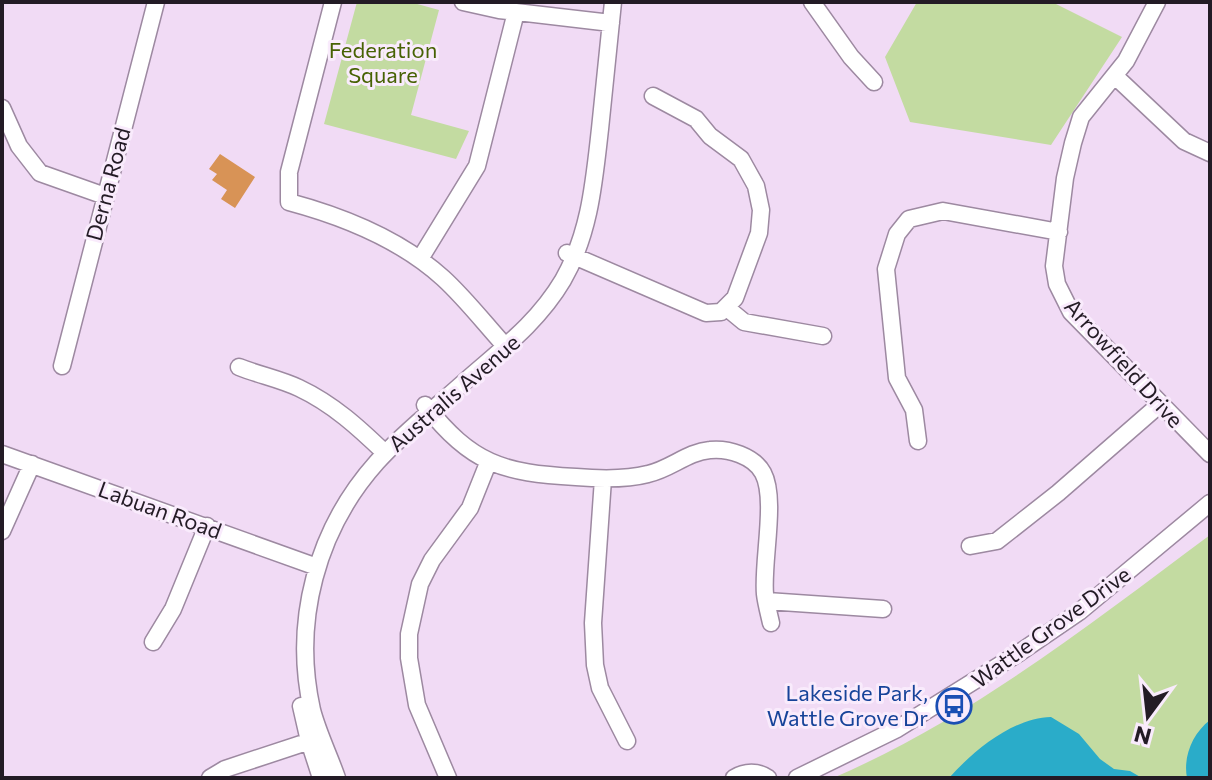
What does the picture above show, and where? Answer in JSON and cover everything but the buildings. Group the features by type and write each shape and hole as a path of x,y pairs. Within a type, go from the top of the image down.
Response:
{"street":[{"name":"Derna Road","path":"62,366 156,2"},
{"path":"333,2 289,172 289,202 353,222 420,259 454,288 502,343"},
{"path":"463,2 516,12 606,22"},
{"name":"Australis Avenue","path":"604,2 606,22"},
{"name":"Australis Avenue","path":"321,778 315,739 299,688 296,642 300,593 336,502 361,465 502,343 538,316 561,283 582,197 606,22 613,2"},
{"path":"812,2 851,57 874,82"},
{"name":"Arrowfield Drive","path":"1157,2 1116,77 1081,117 1065,178 1054,266 1063,299 1071,312 1210,454"},
{"path":"420,259 477,166 516,12"},
{"path":"1116,77 1184,141 1210,153"},
{"path":"570,254 706,313 721,312 735,298 759,233 761,210 756,186 741,159 710,136 696,119 653,96"},
{"path":"2,108 19,146 40,173 105,196"},
{"path":"918,441 914,410 897,378 886,269 897,234 909,219 943,211 1059,232"},
{"path":"727,308 744,322 823,336"},
{"path":"239,367 312,395 346,417 382,450"},
{"path":"970,546 997,541 1058,493 1159,405"},
{"path":"428,408 451,436 488,463 533,475 603,479 649,474 694,452 714,449 728,451 754,462 764,475 768,495 767,601 771,623"},
{"name":"Labuan Road","path":"2,454 312,565"},
{"path":"448,778 417,705 409,658 409,634 420,584 432,560 470,508 488,463"},
{"path":"2,531 32,464"},
{"path":"603,479 593,623 595,665 600,688 627,741"},
{"name":"Wattle Grove Drive","path":"797,778 897,729 1025,650 1090,603 1210,503"},
{"path":"153,642 173,609 207,526"},
{"path":"767,601 883,609"},
{"path":"210,778 225,769 315,739"},
{"name":"Australis Avenue","path":"315,739 337,778"},
{"path":"734,778 748,772 768,778"}],"green space":[{"name":"Federation Square","path":"357,2 410,2 439,10 411,115 469,131 456,159 324,124"},
{"path":"917,2 1052,2 1122,37 1051,145 910,122 885,57"},
{"path":"1210,535 1210,778 833,778 933,728 981,699"}],"water":[{"path":"1051,717 1079,734 1100,759 1114,769 1130,771 1142,778 949,778 995,737 1023,723"},
{"path":"1210,720 1210,778 1187,778 1186,762 1190,746"}],"place":[{"name":"Lakeside Park, Wattle Grove Dr","path":"954,706"}]}
